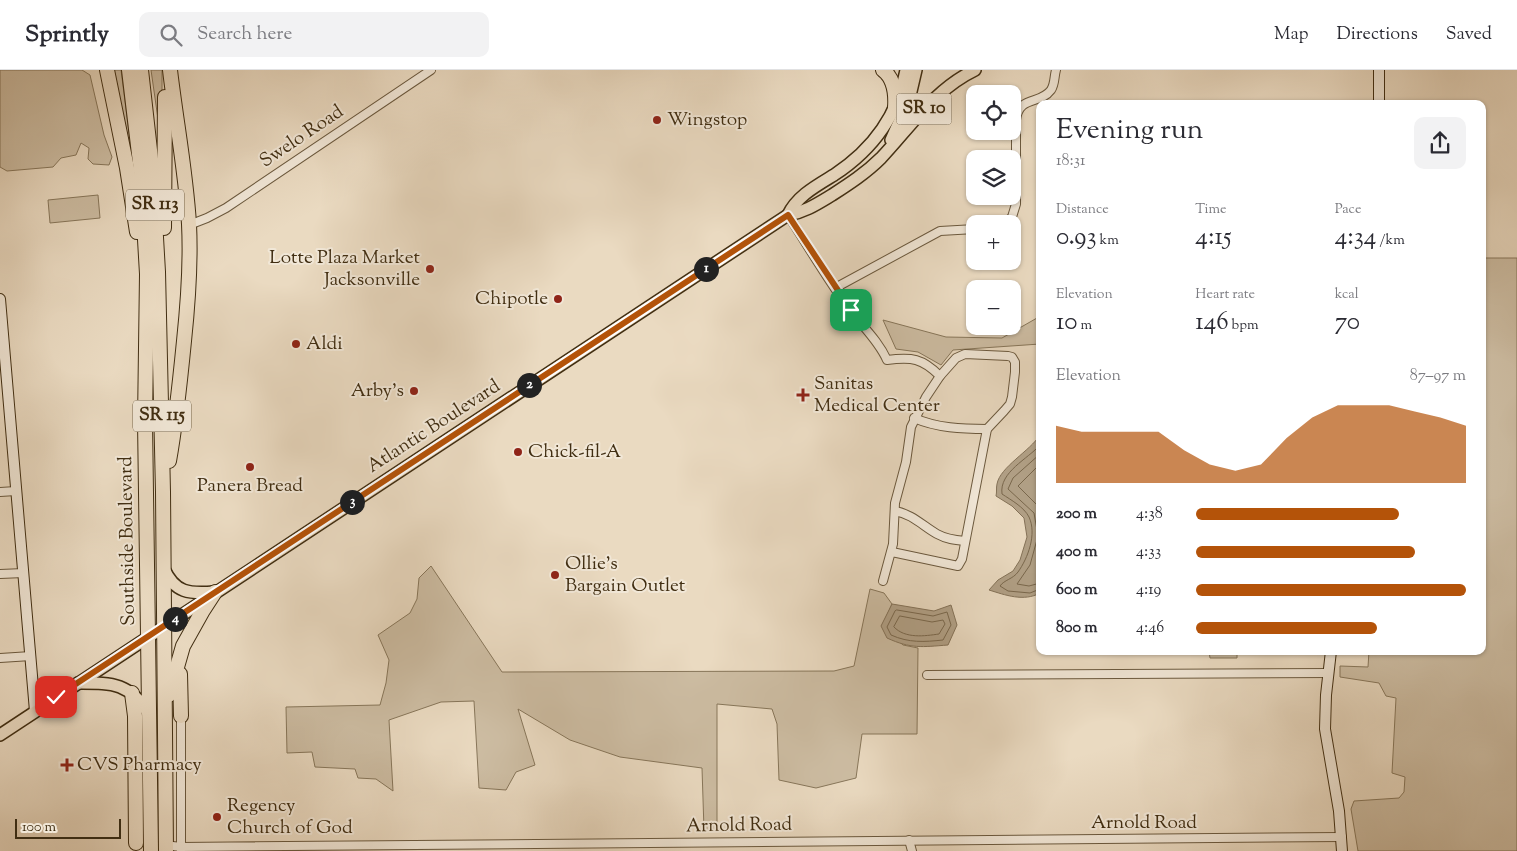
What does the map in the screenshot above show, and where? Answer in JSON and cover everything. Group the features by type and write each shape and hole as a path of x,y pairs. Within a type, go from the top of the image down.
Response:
{"highway":[{"name":"SR 115","path":"107,70 127,168 138,240 146,320"},
{"name":"SR 113","path":"129,70 141,171 147,274 146,320"},
{"name":"SR 113","path":"141,70 154,187 160,341"},
{"name":"SR 115","path":"160,341 166,70"},
{"path":"163,492 176,418 188,300 189,225 170,70"},
{"path":"883,70 894,85 895,108"},
{"name":"Southside Boulevard","path":"146,320 151,848"},
{"name":"Southside Boulevard","path":"160,341 166,848"},
{"path":"165,717 183,646 215,592"},
{"path":"181,716 180,678 183,646"},
{"path":"132,693 135,716 136,847"}],"main road":[{"name":"Atlantic Boulevard","path":"788,215 794,204 802,196 846,167 865,151 886,126 895,108 906,70"},
{"path":"882,157 911,94 916,70"},
{"name":"Atlantic Boulevard","path":"0,735 788,215 811,208 858,178 882,157 938,95 956,81 975,70"},
{"path":"164,569 172,584 182,591 197,594 215,592"},
{"path":"78,683 111,683 132,693 149,714"}],"street":[{"name":"Swelo Road","path":"189,225 226,208 431,70"},
{"path":"1378,70 1379,100"},
{"path":"1013,215 1016,204 1016,120 1018,112 1024,104 1048,93 1053,86 1054,72"},
{"path":"788,215 835,288 876,340 887,360 903,358 924,362 940,376"},
{"path":"835,288 940,232 966,230"},
{"path":"0,306 5,406 16,491 35,711"},
{"path":"883,581 892,552 894,503 906,462 911,427 926,397 940,376 956,358 965,354 1012,357 1015,372 1010,404 986,429 962,559 958,566 892,552"},
{"path":"914,418 923,422 951,428 986,429"},
{"path":"0,492 16,491"},
{"path":"895,511 903,512 912,517 936,534 965,542"},
{"path":"0,574 24,573"},
{"path":"1331,655 1326,695 1325,728 1339,811 1342,851"},
{"path":"0,658 31,656"},
{"path":"927,675 1329,673"},
{"path":"181,716 181,849"},
{"name":"Arnold Road","path":"136,847 181,849 587,848 909,840 1342,837"},
{"path":"909,840 912,851"}],"shaded area":[{"path":"0,70 82,70 90,75 104,135 112,157 109,165 93,164 88,159 89,148 81,143 76,155 61,158 53,167 7,171 0,167"},
{"path":"111,70 121,70 133,164"},
{"path":"151,70 162,70 162,134 160,133"},
{"path":"98,195 100,218 50,223 48,200"},
{"path":"1486,258 1517,258 1517,851 1358,851 1351,809 1354,801 1399,798 1404,792 1405,777 1392,773 1396,698 1386,696 1379,683 1340,677 1340,666 1368,667 1369,655 1486,655"},
{"path":"1036,319 1036,344 953,350 941,365 918,352 896,349 883,320 946,337 1002,338 1007,335 1021,335 1021,327"},
{"path":"431,566 502,672 834,671 854,666 870,589 884,593 892,604 882,626 903,645 918,648 917,734 862,734 856,778 816,788 779,780 777,724 772,709 717,704 717,831 704,830 702,768 620,757 570,740 518,709 535,765 516,772 506,790 479,788 474,701 441,702 389,720 393,791 376,779 358,778 355,769 315,767 312,752 287,753 286,707 380,705 386,683 389,660 378,635 410,613 417,599 419,578"},
{"path":"1210,655 1237,655 1237,658 1210,658"}],"water":[{"path":"1036,440 1036,595 1014,597 989,590 998,580 1013,571 1020,560 1027,537 1024,518 1012,506 996,496 997,486 999,478 1009,465"},
{"path":"892,604 934,611 951,605 957,625 948,645 917,646 903,644 887,638 881,626"}],"place":[{"name":"Wingstop","path":"657,120"},
{"name":"Lotte Plaza Market Jacksonville","path":"430,269"},
{"name":"Chipotle","path":"558,299"},
{"name":"Aldi","path":"296,344"},
{"name":"Arby's","path":"414,391"},
{"name":"Sanitas Medical Center","path":"803,395"},
{"name":"Chick-fil-A","path":"518,452"},
{"name":"Panera Bread","path":"250,467"},
{"name":"Ollie's Bargain Outlet","path":"555,575"},
{"name":"CVS Pharmacy","path":"67,765"},
{"name":"Regency Church of God","path":"217,817"}],"route":[{"path":"56,697 788,215 851,310"}]}
